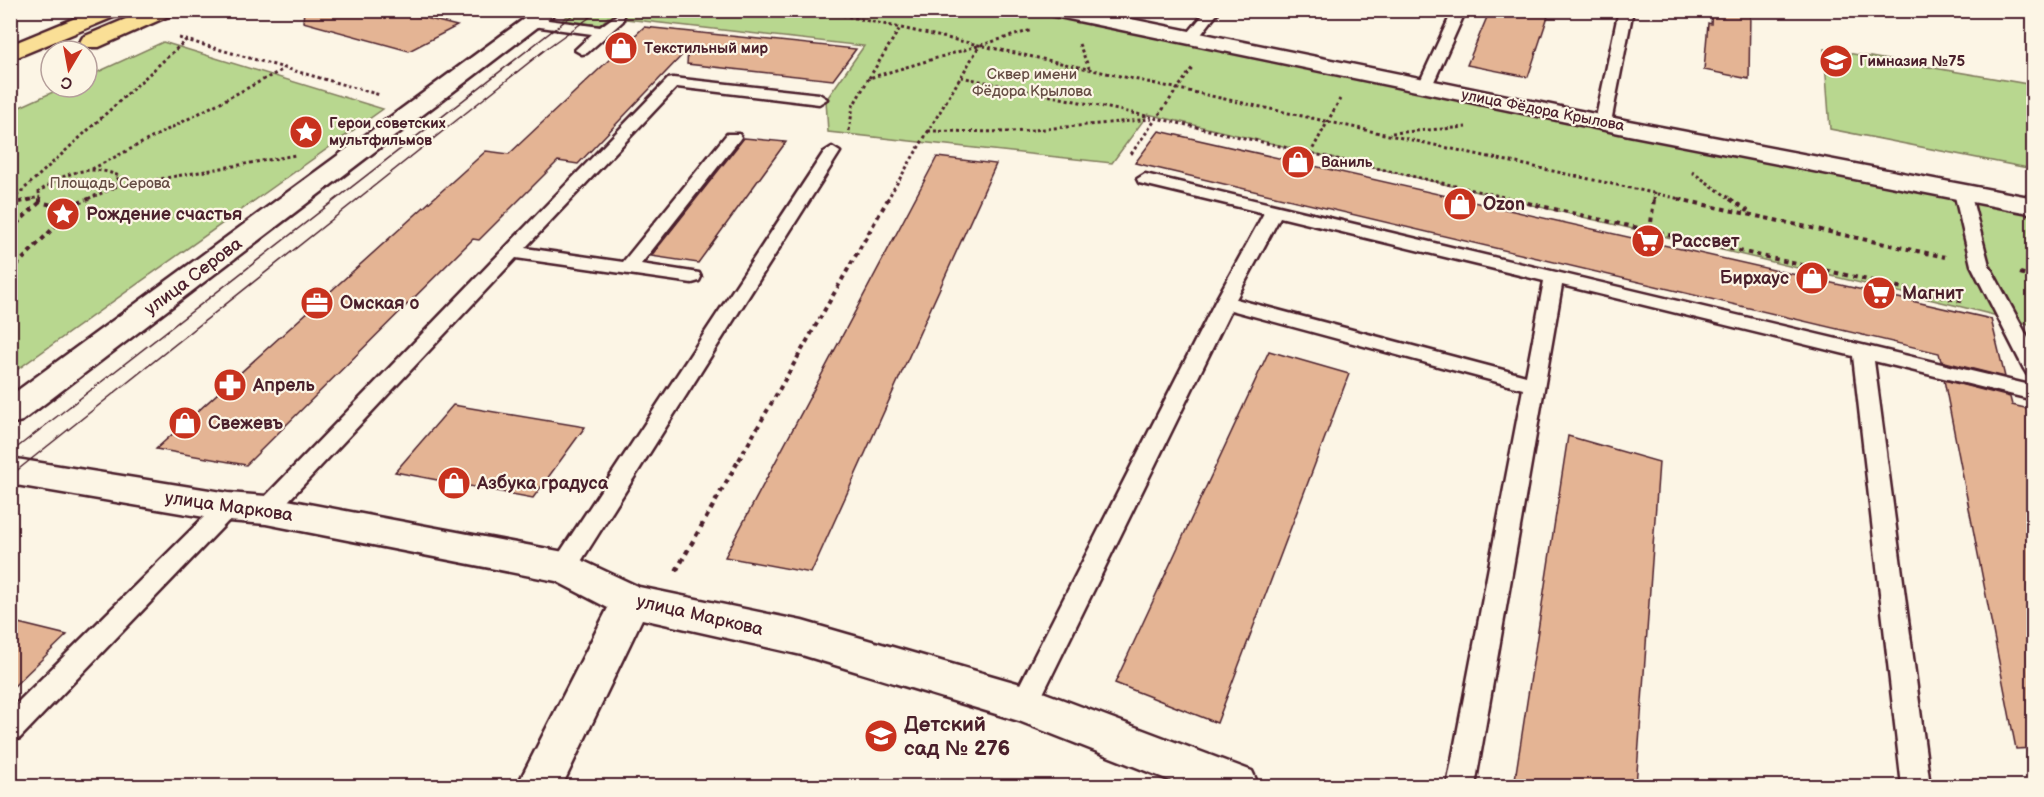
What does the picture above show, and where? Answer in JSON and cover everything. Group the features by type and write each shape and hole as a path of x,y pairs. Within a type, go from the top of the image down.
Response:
{"main road":[{"path":"16,63 114,10"},
{"path":"98,39 166,10"},
{"path":"16,63 39,60"}],"street":[{"name":"улица Фёдора Крылова","path":"1054,10 1094,14 1191,38 1425,86 2034,206"},
{"name":"улица Серова","path":"10,413 544,14"},
{"name":"улица Маркова","path":"10,471 228,507 266,510 564,567 644,603 802,638 1024,704 1236,786"},
{"path":"538,786 644,603"}],"lane":[{"path":"1191,38 1214,10"},
{"path":"1425,86 1460,10"},
{"path":"1603,122 1626,10"},
{"path":"544,14 602,31"},
{"path":"582,50 618,18"},
{"path":"266,510 673,82 819,99"},
{"path":"628,268 733,137"},
{"path":"564,567 832,152"},
{"path":"1145,179 2034,393"},
{"path":"1962,192 1980,265 2034,369"},
{"path":"1024,704 1226,302 1275,211"},
{"path":"513,252 692,277"},
{"path":"1461,786 1554,278"},
{"path":"1226,302 1533,385"},
{"path":"1863,352 1916,786"},
{"path":"10,729 228,507"}],"path":[{"path":"819,10 2034,276"},
{"path":"832,152 849,131 853,106 900,28"},
{"path":"10,203 186,40 421,106"},
{"path":"644,603 980,45"},
{"path":"869,78 980,45"},
{"path":"92,169 283,69"},
{"path":"961,78 1156,118 2004,311"},
{"path":"1145,179 1123,165 1177,88"},
{"path":"928,131 1012,132 1156,118"},
{"path":"1311,153 1328,121"},
{"path":"10,203 40,199 56,206 78,203 114,188 337,148 364,148"},
{"path":"40,199 39,192 50,182 72,173 92,169 108,169 119,176 114,188"},
{"path":"1650,231 1655,192"},
{"path":"10,230 40,199"},
{"path":"10,272 78,203"}],"green space":[{"name":"Сквер имени Фёдора Крылова","path":"576,10 1038,11 2033,213 2033,328 2029,324 1958,306 1148,114 1112,163 828,132 826,100 864,46 608,17 600,25 562,20"},
{"name":"Площадь Серова","path":"163,42 383,109 11,374 11,111 39,98 99,99 99,71"},
{"path":"1824,49 2033,85 2033,169 1830,129"}],"building":[{"path":"304,10 394,10 457,26 409,51 303,22"},
{"path":"1490,10 1550,10 1528,77 1467,65"},
{"path":"1712,10 1750,10 1749,79 1704,70 1708,23 1711,24"},
{"path":"644,27 856,49 833,80 687,64 688,49 578,164 558,161 479,240 473,239 246,465 156,449 486,151 509,154"},
{"path":"1159,131 1991,319 2005,377 1941,361 1939,353 1135,163"},
{"path":"744,138 786,142 698,263 651,256"},
{"path":"937,157 996,164 811,573 725,557"},
{"path":"1269,351 1349,374 1217,723 1115,683"},
{"path":"1944,380 2010,397 2012,405 2034,410 2034,748 2016,749"},
{"path":"453,405 585,427 533,498 395,472"},
{"path":"1568,436 1659,462 1636,786 1514,786"},
{"path":"10,621 67,635 10,690"}],"tram line":[{"path":"10,453 579,10"},
{"path":"10,476 551,45 600,10"}],"place":[{"name":"Текстильный мир","path":"621,48"},
{"name":"Гимназия №75","path":"1836,61"},
{"name":"Герои советских мультфильмов","path":"306,132"},
{"name":"Ваниль","path":"1298,162"},
{"name":"Ozon","path":"1460,204"},
{"name":"Рождение счастья","path":"63,214"},
{"name":"Рассвет","path":"1648,241"},
{"name":"Бирхаус","path":"1812,278"},
{"name":"Магнит","path":"1879,293"},
{"name":"Омская о","path":"317,303"},
{"name":"Апрель","path":"230,385"},
{"name":"Свежевъ","path":"185,423"},
{"name":"Азбука градуса","path":"454,483"},
{"name":"Детский сад № 276","path":"881,736"}]}
